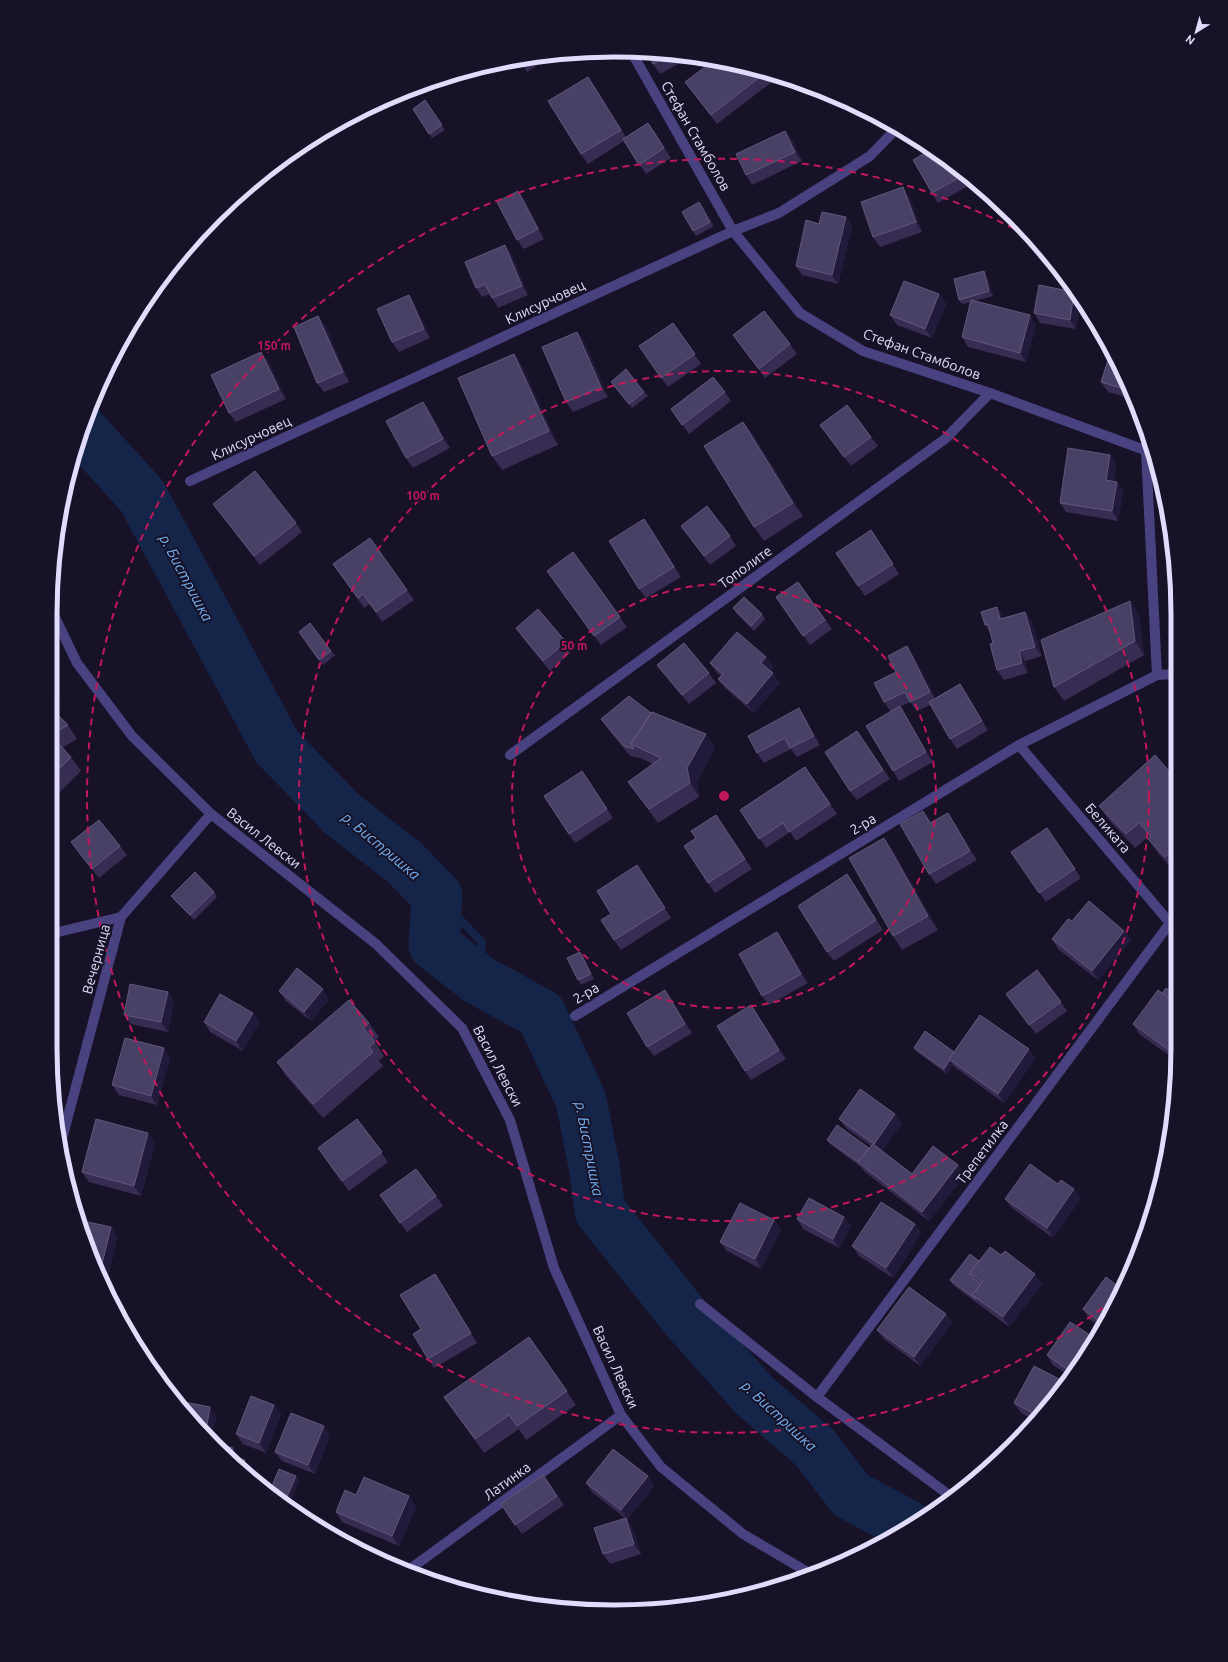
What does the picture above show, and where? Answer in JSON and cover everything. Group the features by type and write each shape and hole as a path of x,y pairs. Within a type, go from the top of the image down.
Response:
{"street":[{"name":"Стефан Стамболов","path":"635,58 734,231 800,313 863,350 990,393 1146,451"},
{"name":"Клисурчовец","path":"190,481 734,231 778,213 870,156 893,132"},
{"name":"Тополите","path":"510,755 945,439 990,393"},
{"path":"1148,458 1156,675"},
{"name":"Васил Левски","path":"57,622 77,664 132,736 211,814 376,944 462,1028 510,1120 554,1268 622,1415 661,1467 743,1534 806,1570"},
{"name":"2-ра","path":"575,1016 1018,746 1156,675 1171,674"},
{"name":"Беликата","path":"1018,746 1171,924"},
{"name":"Вечерница","path":"64,1133 121,917 211,814"},
{"path":"57,932 121,917"},
{"name":"Трепетилка","path":"817,1397 1171,929"},
{"path":"700,1304 817,1397 947,1494"},
{"name":"Латинка","path":"413,1567 622,1415"}],"building":[{"path":"650,58 662,59 653,64"},
{"path":"707,65 760,77 711,115 685,82"},
{"path":"588,77 621,130 581,154 548,101"},
{"path":"425,100 442,125 429,134 413,109"},
{"path":"648,123 664,148 639,165 623,139"},
{"path":"785,131 795,152 746,175 736,154"},
{"path":"925,153 960,177 932,193 913,160"},
{"path":"903,187 916,222 873,237 861,202"},
{"path":"518,191 538,229 517,240 497,202"},
{"path":"699,202 710,222 693,231 682,212"},
{"path":"822,212 846,217 832,275 796,266 806,220 819,224"},
{"path":"505,245 522,286 492,298 485,284 476,288 465,262"},
{"path":"984,271 989,291 959,300 954,279"},
{"path":"904,281 939,294 925,329 890,315"},
{"path":"1039,285 1067,291 1073,299 1070,320 1034,313"},
{"path":"409,295 424,329 392,342 377,309"},
{"path":"971,300 1030,315 1020,353 962,337"},
{"path":"764,311 790,344 759,369 733,335"},
{"path":"318,316 343,372 317,383 294,327"},
{"path":"673,323 695,354 661,378 639,346"},
{"path":"577,332 601,387 566,402 542,347"},
{"path":"261,352 279,389 229,413 211,375"},
{"path":"514,354 549,431 492,456 458,378"},
{"path":"1109,358 1123,389 1101,382"},
{"path":"626,369 644,392 629,404 611,382"},
{"path":"713,377 725,392 682,425 671,409"},
{"path":"423,402 443,439 406,458 386,421"},
{"path":"847,405 871,437 844,457 820,425"},
{"path":"743,422 793,503 754,527 704,446"},
{"path":"1068,448 1110,455 1106,480 1117,482 1112,511 1060,503"},
{"path":"255,471 296,523 254,556 213,504"},
{"path":"707,506 730,536 704,556 681,526"},
{"path":"644,519 674,567 639,589 609,541"},
{"path":"871,530 893,564 858,586 836,553"},
{"path":"370,538 407,590 376,612 363,594 358,598 333,564"},
{"path":"573,552 620,617 594,636 547,571"},
{"path":"798,582 825,620 803,636 776,597"},
{"path":"744,597 762,614 751,626 733,608"},
{"path":"1130,601 1135,641 1054,687 1041,640"},
{"path":"997,607 1000,619 1025,612 1035,647 1019,651 1022,663 997,670 990,644 993,643 988,624 985,625 981,612"},
{"path":"538,609 566,642 543,661 516,628"},
{"path":"310,623 331,651 319,660 299,632"},
{"path":"737,632 766,657 761,663 773,673 747,704 718,679 723,674 710,663"},
{"path":"684,643 709,673 682,695 657,665"},
{"path":"907,646 930,692 910,702 905,692 884,702 874,683 896,672 888,656"},
{"path":"960,684 982,721 950,739 929,702"},
{"path":"629,696 651,713 631,744 634,749 624,746 601,719"},
{"path":"900,706 926,752 893,771 866,726"},
{"path":"799,708 814,736 790,748 785,738 757,753 748,736"},
{"path":"652,712 706,734 687,768 690,783 649,809 628,782 661,758 631,744"},
{"path":"57,714 68,725 57,731"},
{"path":"857,731 883,770 850,791 825,752"},
{"path":"58,743 71,757 57,771"},
{"path":"1155,755 1171,773 1171,852 1165,857 1148,839 1151,836 1139,823 1126,834 1099,806"},
{"path":"805,767 830,804 789,832 783,823 759,839 740,810"},
{"path":"582,771 607,809 569,834 544,796"},
{"path":"923,811 930,823 948,813 970,851 929,874 900,824"},
{"path":"716,815 745,859 708,883 684,846 696,838 691,831"},
{"path":"99,820 120,846 92,869 71,842"},
{"path":"1047,828 1075,869 1039,893 1011,852"},
{"path":"884,838 928,916 893,936 849,858"},
{"path":"637,865 665,908 614,940 601,920 611,914 597,891"},
{"path":"195,872 214,892 190,915 171,896"},
{"path":"847,874 876,920 827,952 798,906"},
{"path":"1089,901 1124,931 1092,971 1052,939 1068,919 1072,921"},
{"path":"777,932 801,974 762,996 739,954"},
{"path":"580,952 591,974 578,980 567,958"},
{"path":"297,968 323,989 304,1012 279,991"},
{"path":"1037,970 1061,1002 1029,1025 1006,994"},
{"path":"130,984 168,992 161,1022 124,1015"},
{"path":"1166,988 1171,992 1171,999 1162,993"},
{"path":"665,990 685,1024 647,1047 627,1013"},
{"path":"1158,990 1171,999 1171,1052 1133,1024"},
{"path":"220,994 253,1013 236,1041 204,1022"},
{"path":"349,1000 369,1023 363,1028 375,1042 369,1047 373,1052 313,1104 277,1062"},
{"path":"751,1005 779,1050 745,1071 717,1026"},
{"path":"980,1015 1029,1049 998,1094 949,1059"},
{"path":"925,1031 954,1052 944,1069 914,1048"},
{"path":"125,1038 164,1048 151,1096 112,1085"},
{"path":"860,1089 895,1114 874,1144 839,1119"},
{"path":"96,1119 148,1133 134,1186 82,1172"},
{"path":"357,1119 382,1152 342,1181 318,1148"},
{"path":"837,1125 869,1148 858,1162 827,1140"},
{"path":"873,1144 912,1174 933,1146 958,1165 922,1212 858,1162"},
{"path":"1030,1164 1058,1184 1061,1180 1074,1189 1047,1228 1005,1199"},
{"path":"416,1169 436,1196 400,1223 380,1195"},
{"path":"809,1198 844,1217 833,1239 797,1219"},
{"path":"881,1202 915,1224 886,1268 852,1246"},
{"path":"740,1203 774,1220 755,1259 720,1242"},
{"path":"85,1222 111,1227 101,1266"},
{"path":"990,1247 1001,1255 1005,1251 1035,1274 1003,1317 972,1295 982,1282 970,1273"},
{"path":"970,1254 979,1261 970,1273 973,1278 981,1284 972,1295 976,1299 950,1280"},
{"path":"435,1274 471,1333 428,1359 413,1334 421,1329 400,1295"},
{"path":"1106,1277 1118,1286 1099,1321 1083,1309"},
{"path":"909,1287 946,1314 914,1357 877,1330"},
{"path":"1070,1322 1090,1335 1068,1370 1047,1355"},
{"path":"529,1337 567,1391 517,1426 509,1415 475,1439 444,1397"},
{"path":"1034,1366 1061,1380 1034,1414 1014,1403"},
{"path":"251,1396 274,1405 259,1443 236,1434"},
{"path":"184,1402 210,1407 206,1427"},
{"path":"291,1413 324,1426 308,1465 275,1452"},
{"path":"223,1445 233,1448 232,1453"},
{"path":"613,1449 648,1476 621,1510 586,1483"},
{"path":"237,1458 245,1460 244,1464"},
{"path":"279,1469 296,1476 286,1498 272,1487"},
{"path":"543,1475 557,1496 515,1525 501,1504"},
{"path":"364,1477 409,1496 392,1536 336,1512 345,1490 356,1495"},
{"path":"626,1518 634,1544 603,1554 594,1528"}],"waterway":[{"name":"р. Бистришка","path":"87,435 142,496 277,747 342,814 404,862 437,896 434,945 479,980 541,1014 581,1100 594,1166 600,1211 688,1321 754,1395 815,1448 851,1495 903,1523"},
{"path":"437,896 482,942 479,980"}]}
